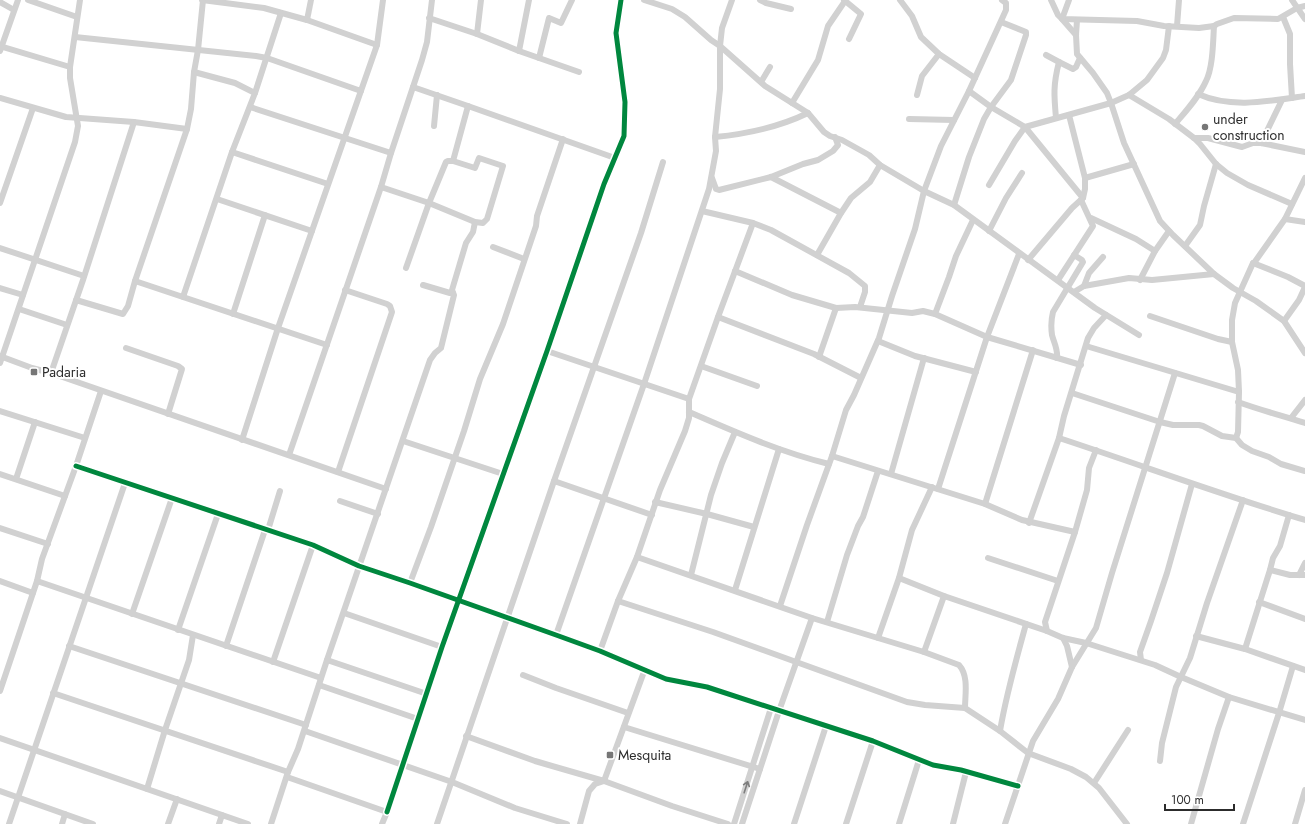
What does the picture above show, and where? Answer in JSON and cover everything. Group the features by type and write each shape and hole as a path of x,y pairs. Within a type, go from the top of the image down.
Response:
{"street":[{"path":"18,0 1,48 70,67"},
{"path":"28,0 77,17"},
{"path":"80,0 70,67 70,84 78,126 75,142 1,358 51,373 386,489"},
{"path":"76,300 123,314 128,306 187,129 191,109 194,72 198,50 202,0 264,8 307,20 377,45"},
{"path":"264,8 266,0"},
{"path":"307,20 311,0"},
{"path":"242,440 278,328 377,45 383,0"},
{"path":"289,455 381,187 390,153 422,60 427,42 432,0"},
{"path":"477,34 481,0"},
{"path":"519,51 529,0"},
{"path":"539,58 549,18 561,23 572,0"},
{"path":"382,824 442,647 547,351 604,184 624,136 625,102 616,33 621,0"},
{"path":"644,0 672,9 685,17 710,40 720,46 761,82 808,113 824,132 869,155 880,164 924,191 954,205 1019,254 1106,315 1139,335"},
{"path":"556,635 644,384 712,178 716,151 715,137 720,88 720,46 722,28 732,0"},
{"path":"760,0 766,3 791,9"},
{"path":"900,0 912,16 921,38 940,54 975,78"},
{"path":"780,606 832,456 846,410 878,341 916,229 924,191 941,146 1001,22 1006,8 1006,3 1002,0"},
{"path":"1051,0 1058,15 1076,36"},
{"path":"1062,19 1069,0"},
{"path":"1177,26 1179,0"},
{"path":"1292,0 1305,19"},
{"path":"792,103 818,60 828,26 845,1 861,14 849,39"},
{"path":"0,2 14,10"},
{"path":"1062,19 1137,21 1168,26 1199,28 1214,26 1234,18 1272,19 1283,17 1297,8 1305,6"},
{"path":"183,296 232,152 255,93 281,13"},
{"path":"1283,17 1290,34 1292,98"},
{"path":"429,18 477,34 519,51 579,72"},
{"path":"1077,20 1077,51 1080,58 1107,93 1124,143 1160,221 1168,231 1214,274 1284,321 1305,353"},
{"path":"954,205 969,158 984,119 1011,80 1026,33 1001,22"},
{"path":"989,185 1014,141 1025,126 1111,103 1129,95 1146,80 1163,58 1166,50 1168,26"},
{"path":"1175,124 1207,80 1214,26"},
{"path":"75,37 267,58 361,91"},
{"path":"917,95 922,76 940,54"},
{"path":"1046,55 1071,68 1075,68 1080,58"},
{"path":"1056,118 1054,90 1059,62"},
{"path":"761,82 770,67"},
{"path":"194,72 236,84 255,93"},
{"path":"413,87 615,158"},
{"path":"969,90 992,107 1025,126 1082,199 1091,218 1093,224 1092,229 1058,280"},
{"path":"1198,94 1224,102 1262,102 1305,96"},
{"path":"434,126 437,95"},
{"path":"1129,95 1194,138 1216,164 1227,173 1248,185 1292,204"},
{"path":"0,98 66,117 177,126 187,129"},
{"path":"1261,143 1282,100"},
{"path":"453,161 468,106"},
{"path":"250,107 390,153"},
{"path":"0,203 33,108"},
{"path":"715,137 763,129 808,113"},
{"path":"1028,260 1072,208 1082,199 1085,189 1085,178 1069,115"},
{"path":"909,119 954,120"},
{"path":"51,373 134,122"},
{"path":"712,178 716,189 719,190 771,177 803,164 818,160 833,151 838,145 835,137"},
{"path":"1194,138 1208,138 1242,147 1253,143 1261,143 1305,152"},
{"path":"410,583 431,527 480,379 503,324 563,139"},
{"path":"232,152 328,184"},
{"path":"381,187 429,203 475,222 483,223 487,219 503,166 479,158 475,168 453,161 448,160 446,162 429,203 406,268"},
{"path":"437,824 554,481 641,233 663,162"},
{"path":"817,255 851,198 870,182 880,164"},
{"path":"1085,178 1134,164"},
{"path":"1185,246 1200,226 1216,164"},
{"path":"989,231 1006,198 1022,173"},
{"path":"771,177 841,213"},
{"path":"1236,438 1238,432 1239,392 1238,370 1232,342 1233,309 1253,263 1285,219 1305,178"},
{"path":"217,199 312,231"},
{"path":"702,210 753,223 771,230 849,273 865,286 865,292 860,307"},
{"path":"232,314 265,215"},
{"path":"1091,218 1136,239 1155,251"},
{"path":"1285,219 1305,222"},
{"path":"935,314 950,277 956,256 973,220"},
{"path":"271,824 430,360 440,348 454,295 452,290 466,243 473,232 475,222"},
{"path":"600,651 618,601 638,556 655,502 673,456 685,431 689,412 689,399 753,223"},
{"path":"1140,280 1155,251 1168,231"},
{"path":"493,247 524,259"},
{"path":"0,248 84,276"},
{"path":"878,638 899,578 912,530 935,488 976,372 987,336 1019,254"},
{"path":"1058,358 1058,352 1052,335 1051,321 1054,309 1083,262 1074,255"},
{"path":"1084,286 1088,273 1103,257"},
{"path":"1253,263 1288,277 1305,286 1299,300 1284,321"},
{"path":"735,271 792,295 836,308 860,307 912,313 923,311 935,314 987,336 1080,364"},
{"path":"1074,292 1084,286 1129,278 1140,280 1161,280 1214,274"},
{"path":"135,282 183,296 232,314 327,345"},
{"path":"423,285 453,293"},
{"path":"0,288 23,295"},
{"path":"338,472 392,312 390,306 387,304 345,290"},
{"path":"819,357 836,308"},
{"path":"19,309 67,325"},
{"path":"1029,523 1059,438 1064,416 1088,338 1094,328 1106,315"},
{"path":"718,316 819,357 861,378"},
{"path":"1150,316 1218,339 1232,342"},
{"path":"878,341 894,349 976,372"},
{"path":"1086,346 1239,392"},
{"path":"126,348 178,366 182,369 168,414"},
{"path":"985,504 1033,350"},
{"path":"547,351 689,399"},
{"path":"891,474 924,358"},
{"path":"701,366 757,386"},
{"path":"1005,824 1033,741 1058,699 1072,667 1096,628 1160,422 1165,401 1175,373"},
{"path":"0,691 2,679 37,582 48,544 101,391"},
{"path":"1072,393 1160,422 1173,425 1199,424 1222,436 1236,438 1242,445 1252,451 1269,457 1281,464 1305,471"},
{"path":"1291,418 1305,400"},
{"path":"1238,402 1305,423"},
{"path":"0,411 85,438"},
{"path":"689,412 779,449 810,460 829,464"},
{"path":"16,479 35,422"},
{"path":"691,575 711,495 722,462 735,432"},
{"path":"1059,438 1192,484 1305,520"},
{"path":"403,441 503,474"},
{"path":"735,590 779,449"},
{"path":"1047,631 1045,622 1075,532 1087,490 1089,468 1096,450"},
{"path":"832,456 985,504 1029,523 1075,532"},
{"path":"76,466 313,546 359,566 600,651 666,679 707,687 873,742 933,765 1018,786"},
{"path":"827,622 847,555 865,512 878,470"},
{"path":"0,474 65,496"},
{"path":"554,481 652,515"},
{"path":"9,824 125,483"},
{"path":"1133,658 1140,652 1152,621 1192,484"},
{"path":"226,646 280,491"},
{"path":"132,614 172,498"},
{"path":"1160,760 1164,734 1176,687 1190,658 1196,636 1243,500"},
{"path":"340,501 378,514"},
{"path":"655,502 754,527"},
{"path":"178,630 218,514"},
{"path":"1244,649 1273,558 1280,546 1289,515"},
{"path":"0,528 48,544"},
{"path":"273,662 313,546"},
{"path":"638,556 812,618 956,663 961,667 964,673 965,708"},
{"path":"988,558 1058,581"},
{"path":"1270,570 1290,575 1302,575 1305,563"},
{"path":"899,578 944,596 1036,627 1063,638 1086,643 1155,665 1229,697 1305,720"},
{"path":"0,581 32,593"},
{"path":"37,582 321,678"},
{"path":"924,652 944,596"},
{"path":"618,601 797,662 907,702 924,705 965,708 1028,753 1071,769 1094,783 1127,824"},
{"path":"1259,602 1305,619"},
{"path":"344,613 442,647"},
{"path":"742,824 779,711 812,618"},
{"path":"1036,627 1045,622"},
{"path":"1000,732 1011,674 1026,624"},
{"path":"147,789 189,660 193,635"},
{"path":"1196,636 1244,649 1305,670"},
{"path":"1063,638 1067,646 1072,667"},
{"path":"69,646 181,683 452,782 515,808 567,824"},
{"path":"1140,652 1141,660"},
{"path":"327,660 427,694"},
{"path":"1243,824 1293,666"},
{"path":"604,781 645,669"},
{"path":"1169,672 1185,670"},
{"path":"523,675 628,713"},
{"path":"319,685 418,719"},
{"path":"53,693 165,730 387,812"},
{"path":"1191,824 1218,729 1229,697"},
{"path":"734,824 771,708"},
{"path":"794,824 826,726"},
{"path":"624,727 760,769"},
{"path":"1094,783 1128,730"},
{"path":"466,736 535,761 604,781 672,806 728,824"},
{"path":"0,738 248,824"},
{"path":"846,824 873,742"},
{"path":"899,824 920,760"},
{"path":"953,824 966,772"},
{"path":"580,824 589,791 595,784 604,781"},
{"path":"1295,824 1305,790"},
{"path":"0,791 93,824"},
{"path":"168,824 177,799"},
{"path":"62,824 65,814"},
{"path":"219,824 222,815"}],"cycle path":[{"path":"387,812 442,647 547,351 604,184 624,136 625,102 616,33 621,0"},
{"path":"76,466 313,545 359,566 600,651 666,679 707,687 873,741 933,765 961,770 1018,786"}],"place":[{"name":"under construction","path":"1205,127"},
{"name":"Padaria","path":"34,372"},
{"name":"Mesquita","path":"610,755"}]}
